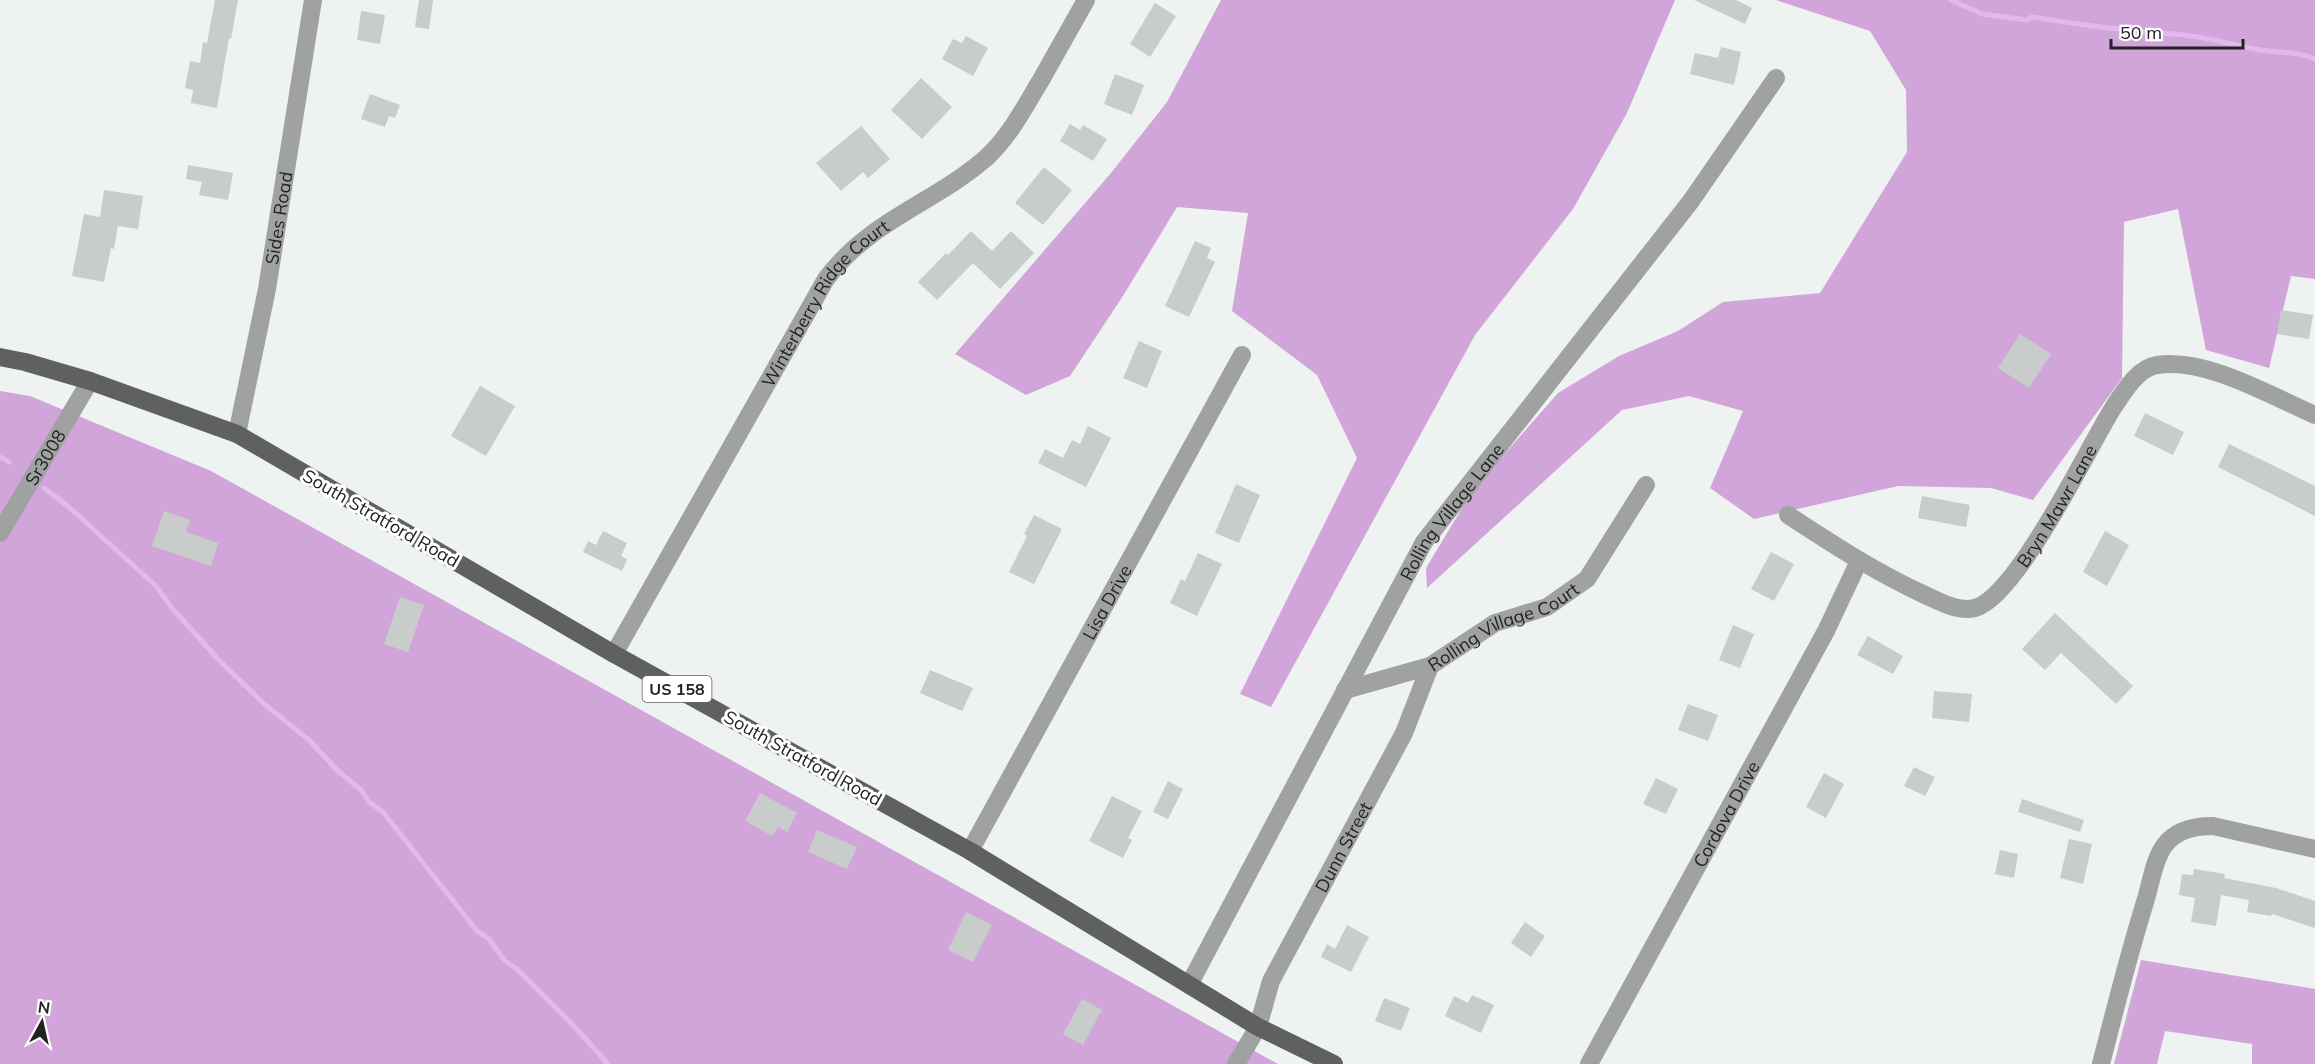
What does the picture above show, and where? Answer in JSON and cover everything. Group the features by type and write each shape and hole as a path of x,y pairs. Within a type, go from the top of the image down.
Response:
{"main road":[{"name":"South Stratford Road","path":"0,357 90,381 237,434 614,654 970,851 1258,1027 1334,1064"}],"street":[{"name":"Sides Road","path":"237,434 267,289 313,0"},
{"name":"Winterberry Ridge Court","path":"614,654 826,279 840,261 871,233 958,180 1000,145 1015,125 1086,0"},
{"name":"Rolling Village Lane","path":"1189,985 1424,542 1691,201 1776,78"},
{"name":"Lisa Drive","path":"970,851 1242,355"},
{"name":"Bryn Mawr Lane","path":"1788,516 1859,561 1906,587 1960,608 1976,609 1989,602 2017,572 2039,538 2097,432 2124,391 2142,372 2155,365 2185,365 2241,382 2315,415"},
{"name":"Sr3008","path":"0,533 90,381"},
{"name":"Rolling Village Court","path":"1345,690 1430,666 1495,623 1547,607 1587,579 1646,485"},
{"name":"Cordova Drive","path":"1589,1064 1826,631 1859,561"},
{"name":"Dunn Street","path":"1236,1064 1258,1027 1270,981 1404,733 1430,666"},
{"path":"2101,1064 2133,938 2159,855 2168,841 2182,831 2197,826 2213,826 2315,849"}],"shaded area":[{"path":"1221,0 1675,0 1627,113 1573,209 1475,335 1271,707 1240,694 1357,458 1317,375 1232,311 1248,213 1177,207 1123,296 1070,376 1026,395 955,354 1111,173 1167,102"},
{"path":"1776,0 2315,0 2315,279 2291,276 2269,368 2206,350 2178,209 2124,222 2122,378 2033,500 1991,488 1898,486 1754,519 1710,488 1743,411 1689,396 1622,410 1427,588 1426,568 1473,490 1558,393 1619,356 1678,331 1723,302 1820,293 1907,152 1906,90 1870,31"},
{"path":"0,391 30,396 211,471 1278,1064 0,1064"},
{"path":"2141,960 2315,989 2315,1064 2252,1064 2252,1044 2165,1031 2157,1064 2114,1064"}],"building":[{"path":"215,0 238,0 217,108 191,103 193,90 185,88 190,61 200,63 203,42 207,43"},
{"path":"419,0 433,0 429,29 415,27"},
{"path":"1694,0 1736,0 1752,8 1745,24"},
{"path":"1155,3 1176,16 1150,57 1130,44"},
{"path":"361,11 385,15 380,44 357,40"},
{"path":"966,36 988,48 973,76 942,59 953,39 962,43"},
{"path":"1721,47 1741,52 1734,85 1690,74 1695,53 1718,58"},
{"path":"1115,74 1144,85 1132,115 1104,104"},
{"path":"921,78 952,107 922,139 891,110"},
{"path":"370,94 400,105 395,118 389,116 385,127 361,119"},
{"path":"1070,124 1080,130 1083,125 1107,139 1093,161 1060,141"},
{"path":"861,126 890,159 868,178 863,172 841,191 816,163"},
{"path":"188,165 233,173 228,200 199,195 202,182 186,179"},
{"path":"1044,167 1072,190 1043,225 1015,203"},
{"path":"104,190 143,196 138,229 118,226 104,282 72,276 84,214 100,217"},
{"path":"971,231 992,251 1011,231 1034,253 1000,289 973,263 937,300 918,282"},
{"path":"1195,241 1211,248 1207,258 1215,262 1189,317 1165,306"},
{"path":"2281,310 2313,315 2309,339 2277,334"},
{"path":"2020,334 2051,354 2029,388 1998,368"},
{"path":"1139,341 1162,351 1147,388 1123,378"},
{"path":"480,386 515,406 486,456 451,436"},
{"path":"2145,413 2184,432 2173,455 2134,436"},
{"path":"1088,426 1111,438 1086,487 1038,463 1045,449 1063,458 1072,440 1080,444"},
{"path":"2229,444 2315,486 2315,516 2218,467"},
{"path":"1236,484 1260,495 1239,543 1215,533"},
{"path":"1922,496 1970,505 1966,527 1918,518"},
{"path":"164,511 190,520 186,532 218,543 211,566 152,546"},
{"path":"1034,515 1062,529 1034,584 1009,572 1027,536 1024,534"},
{"path":"603,531 627,543 621,556 627,559 622,571 583,552 588,541 596,545"},
{"path":"2105,531 2129,545 2107,586 2083,572"},
{"path":"1771,552 1794,564 1774,601 1751,589"},
{"path":"1198,553 1222,564 1197,616 1170,603 1181,579 1185,581"},
{"path":"400,597 424,605 408,652 384,644"},
{"path":"2055,613 2133,686 2116,704 2061,653 2045,670 2022,649"},
{"path":"1733,625 1754,634 1740,668 1719,660"},
{"path":"1868,636 1903,656 1893,674 1857,655"},
{"path":"930,670 973,688 962,711 920,693"},
{"path":"1934,691 1972,694 1969,722 1932,718"},
{"path":"1688,704 1718,715 1708,741 1678,730"},
{"path":"1914,767 1935,777 1925,796 1904,786"},
{"path":"1824,773 1844,784 1826,818 1806,807"},
{"path":"1656,778 1678,789 1666,814 1643,804"},
{"path":"1168,781 1183,789 1168,819 1153,812"},
{"path":"760,793 797,813 787,832 778,827 772,836 745,821"},
{"path":"1112,796 1142,811 1128,838 1132,840 1123,858 1089,841"},
{"path":"2022,799 2084,820 2080,832 2018,812"},
{"path":"817,830 857,847 847,869 808,852"},
{"path":"2069,839 2092,844 2083,884 2060,878"},
{"path":"2000,850 2018,854 2014,878 1995,874"},
{"path":"2194,869 2225,874 2224,878 2276,888 2315,901 2315,928 2272,914 2271,916 2247,912 2249,900 2221,895 2216,926 2191,922 2195,898 2179,895 2182,874 2193,875"},
{"path":"966,912 992,925 973,962 948,950"},
{"path":"1525,922 1545,936 1531,957 1511,943"},
{"path":"1347,925 1369,937 1351,972 1321,957 1327,944 1335,949"},
{"path":"1472,995 1494,1005 1481,1033 1445,1016 1454,996 1468,1003"},
{"path":"1384,998 1410,1008 1401,1031 1375,1021"},
{"path":"1082,999 1102,1010 1083,1045 1063,1034"}],"waterway":[{"path":"1951,0 1982,14 2027,20 2032,17 2185,35 2315,59"},
{"path":"0,457 9,462"},
{"path":"44,488 70,508 156,586 172,608 217,658 263,703 309,740 337,770 361,790 370,803 383,812 477,931 489,939 505,961 517,969 608,1064"}]}
